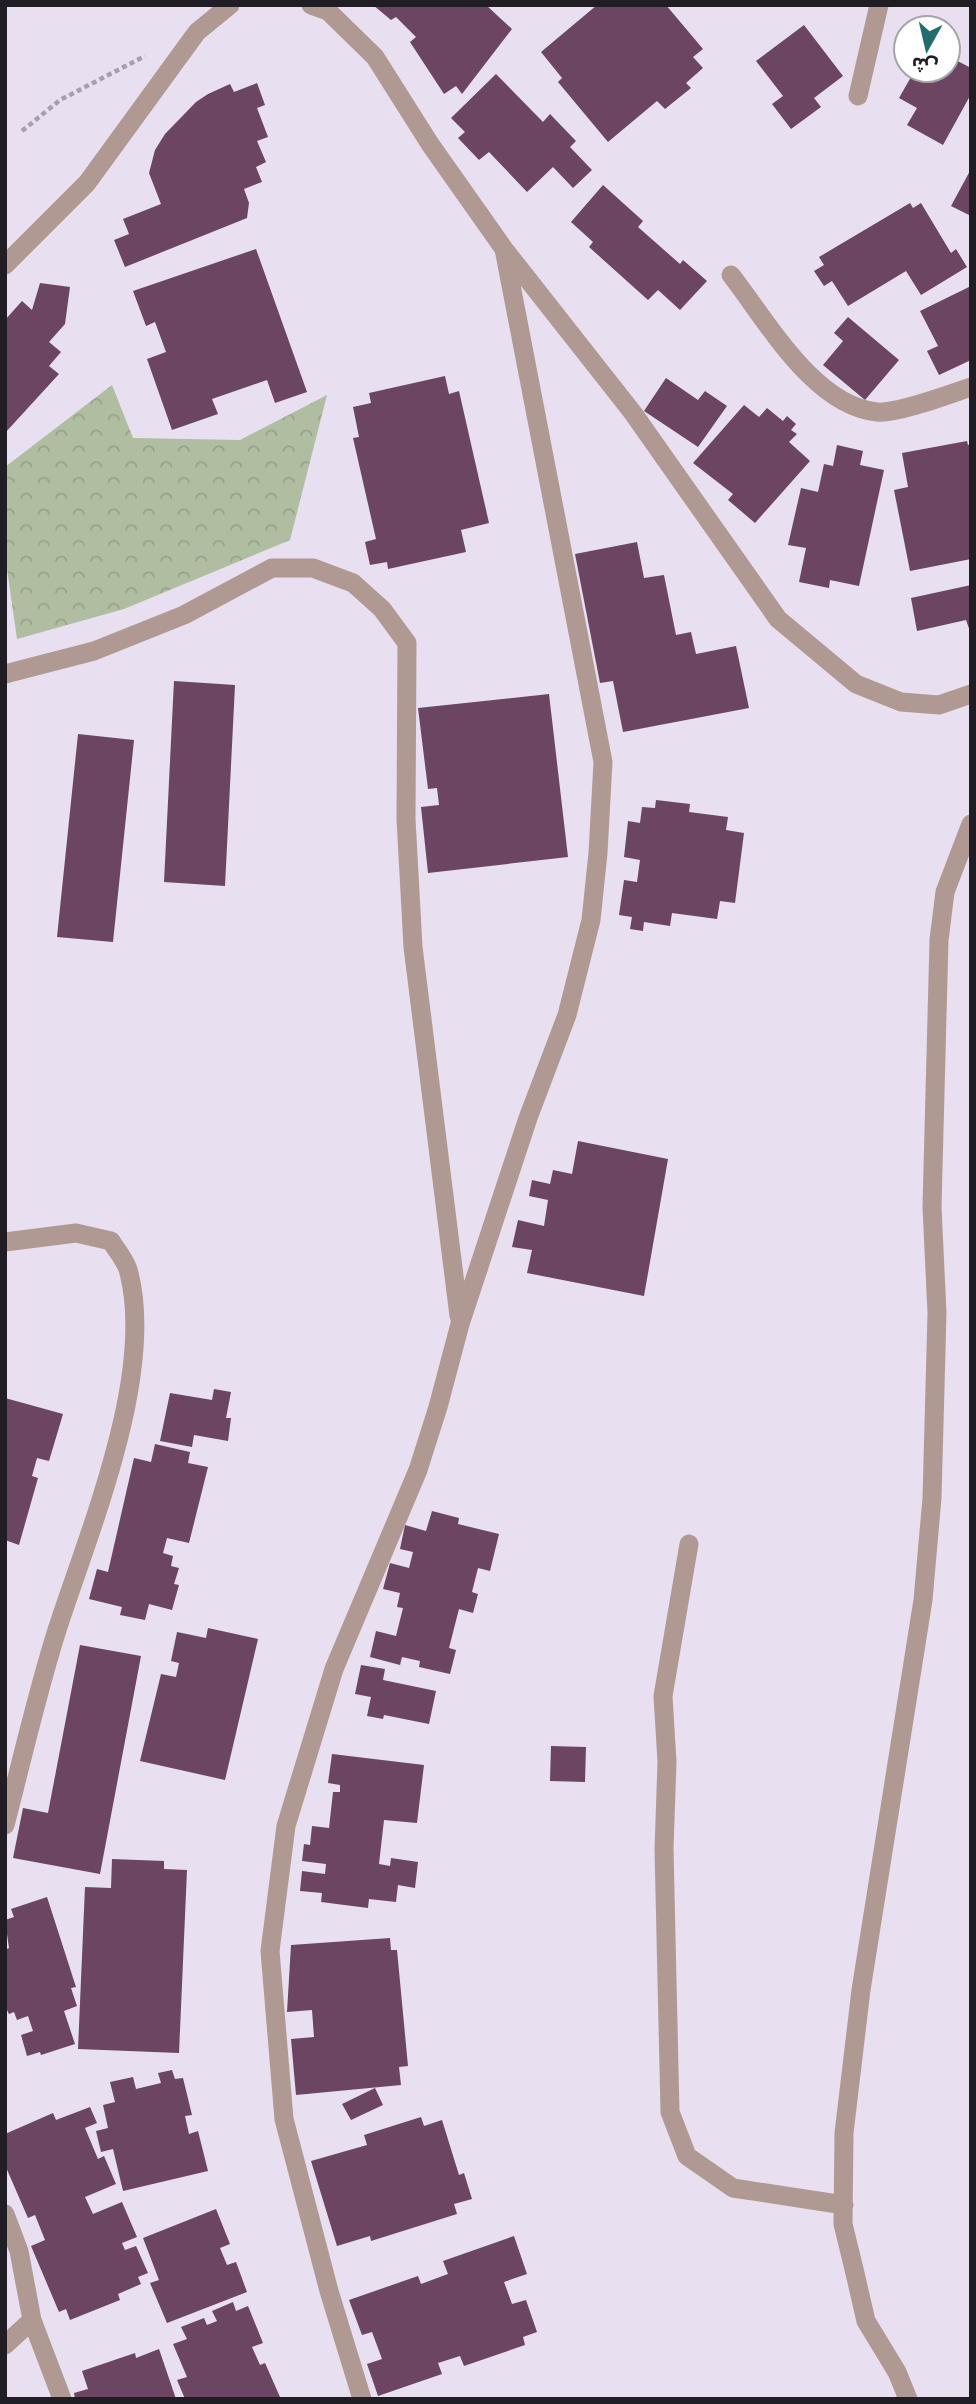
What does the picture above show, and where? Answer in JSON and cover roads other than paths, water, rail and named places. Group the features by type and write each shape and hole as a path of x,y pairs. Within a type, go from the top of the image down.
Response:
{"street":[{"path":"5,265 87,183 197,32 230,5"},
{"path":"311,5 328,11 375,57 430,144 504,249 633,413 778,619 856,684 901,702 939,705 971,694"},
{"path":"858,96 879,5"},
{"path":"362,2399 328,2291 284,2119 270,1951 286,1826 334,1670 418,1470 439,1407 460,1324 528,1118 567,1015 591,920 603,762 504,249"},
{"path":"731,275 798,363 846,404 879,413 971,387"},
{"path":"5,674 94,651 184,615 272,568 313,568 353,583 382,609 407,643 406,819 414,947 439,1131 460,1324"},
{"path":"908,2399 897,2372 866,2321 844,2224 844,2133 850,2063 924,1588 932,1498 937,1326 932,1207 939,940 946,892 971,824"},
{"path":"5,1242 76,1233 111,1241 129,1271 136,1325 128,1397 95,1524 57,1631 5,1825"},
{"path":"689,1544 663,1696 667,1762 664,1849 670,2112 687,2156 733,2188 844,2205"},
{"path":"5,2214 19,2251 32,2320 62,2399"},
{"path":"5,2345 32,2320"}]}
